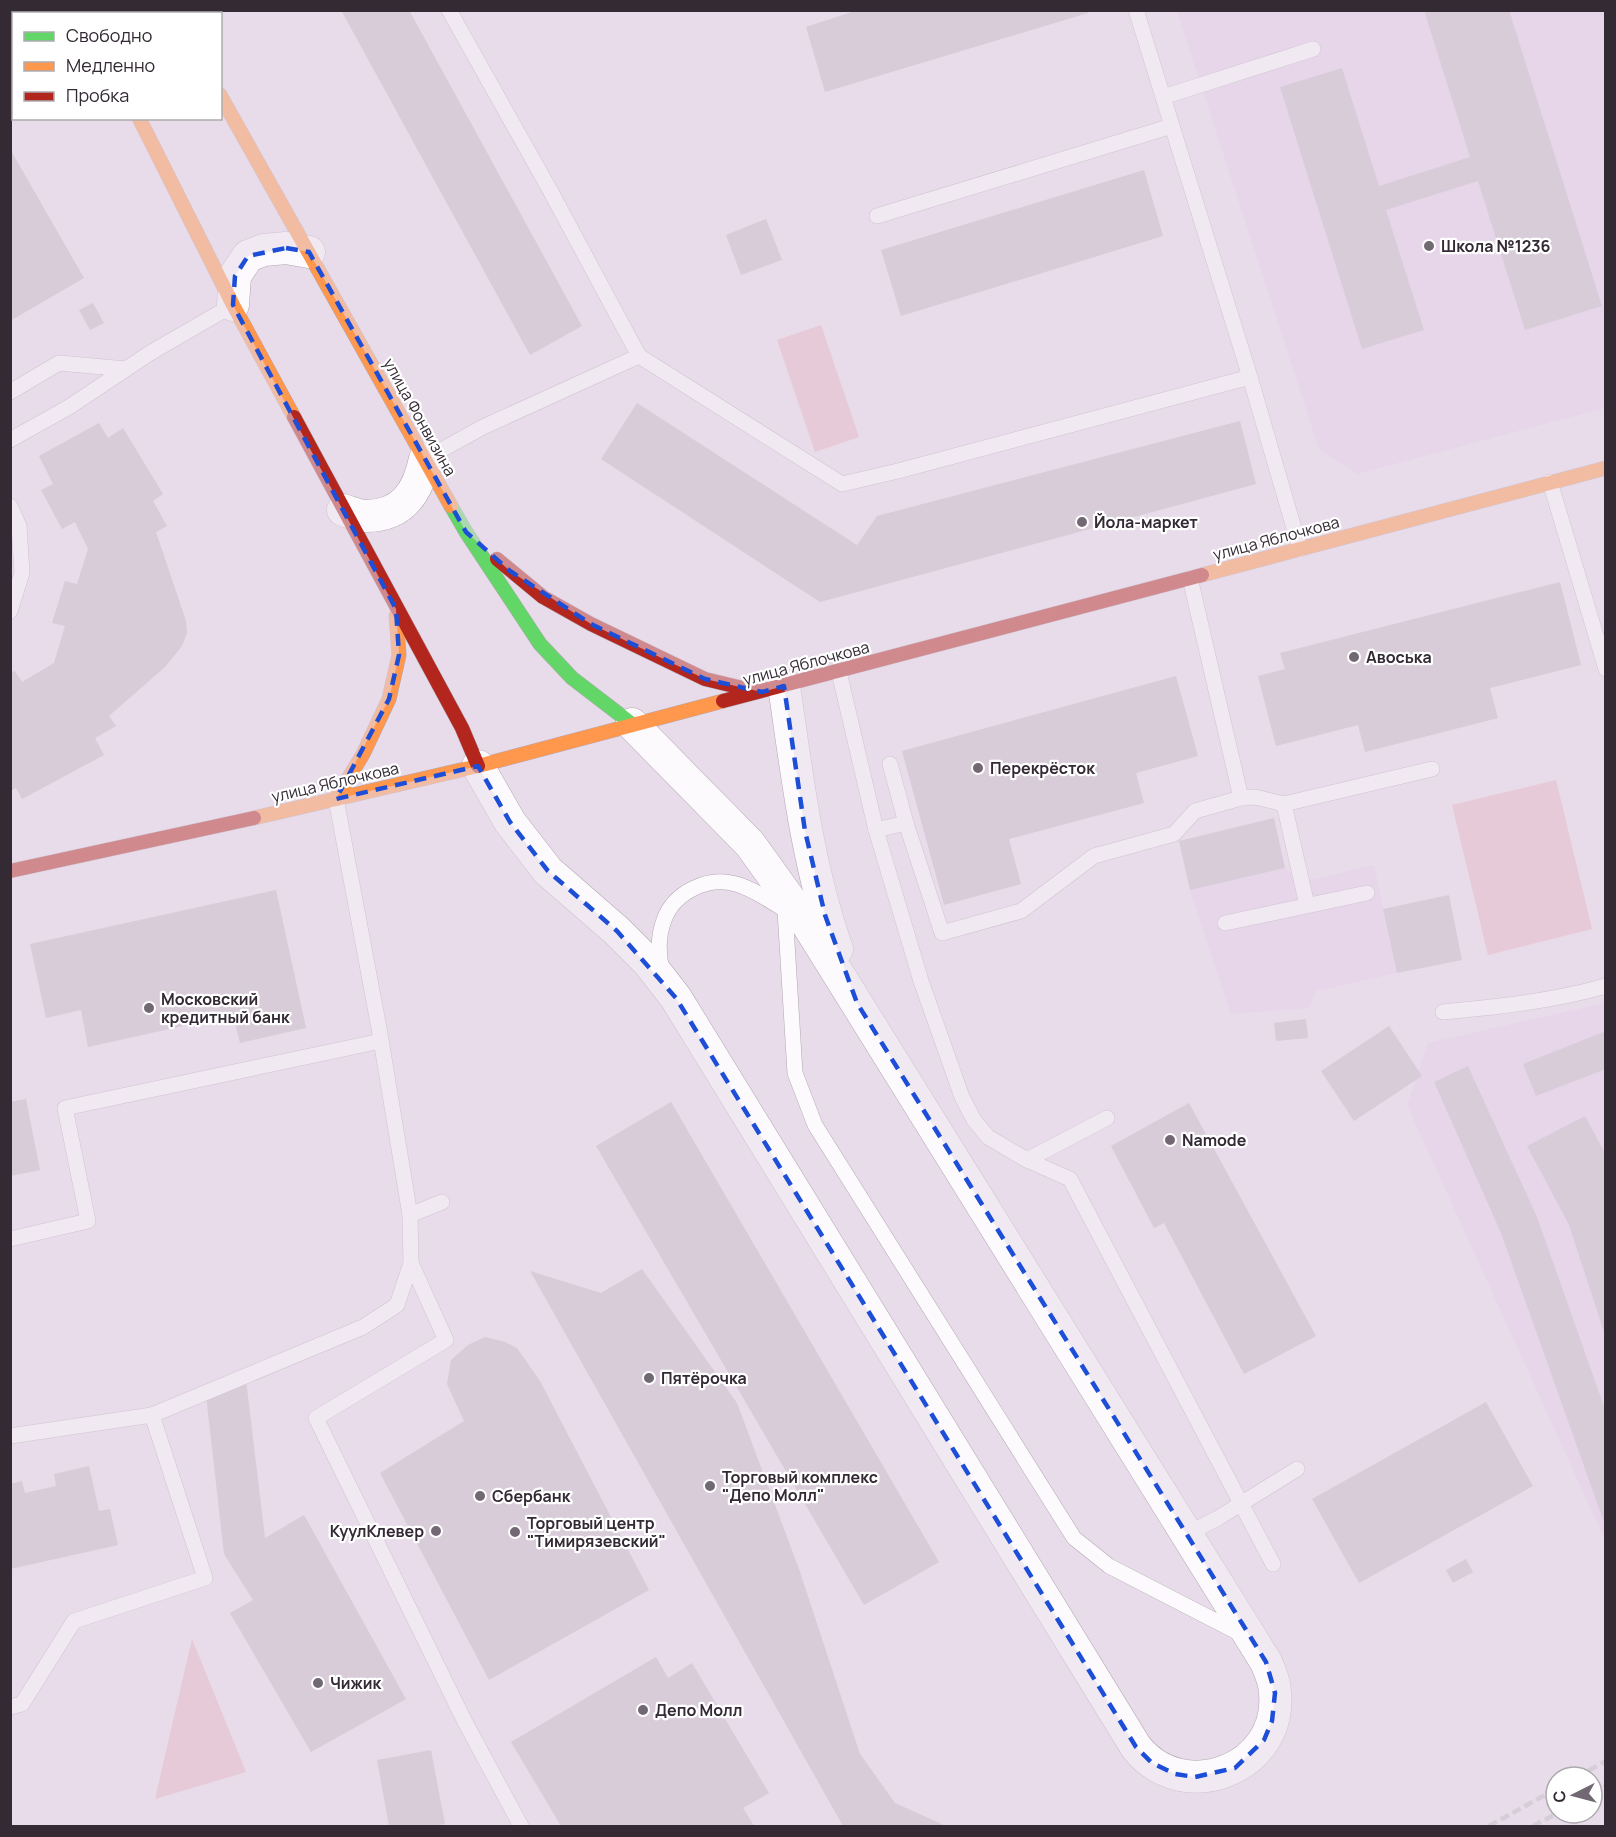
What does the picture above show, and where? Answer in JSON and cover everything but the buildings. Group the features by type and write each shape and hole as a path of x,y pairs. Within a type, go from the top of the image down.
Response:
{"street":[{"name":"улица Фонвизина","path":"222,99 466,532 540,644 572,678 632,724"},
{"path":"141,120 233,306 462,728 478,766 510,822 548,872 617,931 664,981 742,1104 1140,1753 1152,1763 1174,1774 1195,1778 1215,1775 1234,1768 1251,1756 1264,1740 1272,1721 1275,1692 1266,1662 856,1003 796,916 776,879 750,844 632,724"},
{"path":"233,306 235,276 248,256 264,250 286,248 309,252"},
{"path":"343,510 364,516 387,513 407,501 420,481 425,459"},
{"name":"улица Яблочкова","path":"10,871 478,766 1605,468"},
{"path":"466,532 543,597 591,624 705,679 773,689 825,915 856,1003"},
{"path":"336,799 363,754 389,699 399,655 396,609"}],"lane":[{"path":"449,10 551,192 639,356 842,484 1250,377"},
{"path":"1136,10 1250,377 1300,549"},
{"path":"1163,97 1313,49"},
{"path":"877,216 1172,126"},
{"path":"10,440 69,407 150,353 233,306"},
{"path":"425,459 483,427 639,356"},
{"path":"10,392 59,363 126,369"},
{"path":"1550,482 1605,669"},
{"path":"10,506 19,526 22,573 10,611"},
{"path":"1190,578 1241,798"},
{"path":"839,672 876,830 921,981 962,1097 974,1120 988,1137 1027,1160 1070,1179 1273,1564"},
{"path":"890,764 906,823 942,933 1021,911 1094,856 1174,834 1195,811 1241,798 1256,797 1284,804 1432,769"},
{"path":"10,1436 152,1415 363,1327 397,1305 411,1263 410,1215 381,1041 336,799"},
{"path":"1284,804 1307,905"},
{"path":"876,830 906,823"},
{"path":"664,981 659,958 660,935 664,918 674,903 686,892 702,884 719,882 736,884 796,916 795,1073 815,1125 1074,1538 1109,1566 1252,1639"},
{"path":"1225,923 1367,892"},
{"path":"1443,1012 1507,1006 1585,992 1605,986"},
{"path":"10,1239 88,1221 65,1108 381,1041"},
{"path":"1027,1160 1107,1118"},
{"path":"410,1215 442,1202"},
{"path":"411,1263 446,1340 316,1418 465,1722 521,1827"},
{"path":"10,1707 22,1704 74,1621 205,1578 152,1415"},
{"path":"1187,1534 1297,1469"}],"highlighted area":[{"path":"286,248 309,252 466,532 510,571 591,624 705,679 762,692 784,686 805,831 825,915 857,1003 1266,1662 1275,1693 1272,1721 1264,1740 1235,1768 1195,1777 1175,1774 1152,1763 1136,1747 676,998 617,931 548,871 510,822 478,766 336,799 389,699 399,655 396,609 233,305 235,276 248,256"}],"shaded area":[{"name":"Школа №1236","path":"1177,11 1605,11 1605,408 1357,474 1319,449"},
{"path":"821,325 859,437 815,452 777,340"},
{"path":"1556,780 1592,929 1488,955 1452,805"},
{"path":"1374,865 1397,973 1316,991 1309,1008 1231,1014 1190,890 1285,868 1302,882"},
{"path":"1605,1003 1605,1540 1407,1105 1428,1043"},
{"path":"192,1639 246,1772 155,1799"}],"railway":[{"path":"1599,1765 1606,1761"},
{"path":"1489,1826 1544,1796"},
{"path":"1533,1826 1544,1820"}],"traffic: fast":[{"path":"451,506 540,644 572,678 632,724"}],"traffic: slow":[{"path":"222,99 451,506"},
{"path":"140,120 233,305 294,417"},
{"path":"1202,575 1606,468"},
{"path":"336,799 363,754 389,699 399,655 396,616"},
{"path":"254,818 478,766 723,701"}],"traffic: jam":[{"path":"294,417 462,728 478,766"},
{"path":"497,559 543,597 591,624 705,679 755,691"},
{"path":"723,701 1202,575"},
{"path":"10,871 254,818"}],"place":[{"name":"Школа №1236","path":"1429,246"},
{"name":"Йола-маркет","path":"1082,522"},
{"name":"Авоська","path":"1354,657"},
{"name":"Перекрёсток","path":"978,768"},
{"name":"Московский кредитный банк","path":"149,1008"},
{"name":"Namode","path":"1170,1140"},
{"name":"Пятёрочка","path":"649,1378"},
{"name":"Торговый комплекс \"Депо Молл\"","path":"710,1486"},
{"name":"Сбербанк","path":"480,1496"},
{"name":"КуулКлевер","path":"436,1531"},
{"name":"Торговый центр \"Тимирязевский\"","path":"515,1532"},
{"name":"Чижик","path":"318,1683"},
{"name":"Депо Молл","path":"643,1710"}]}
